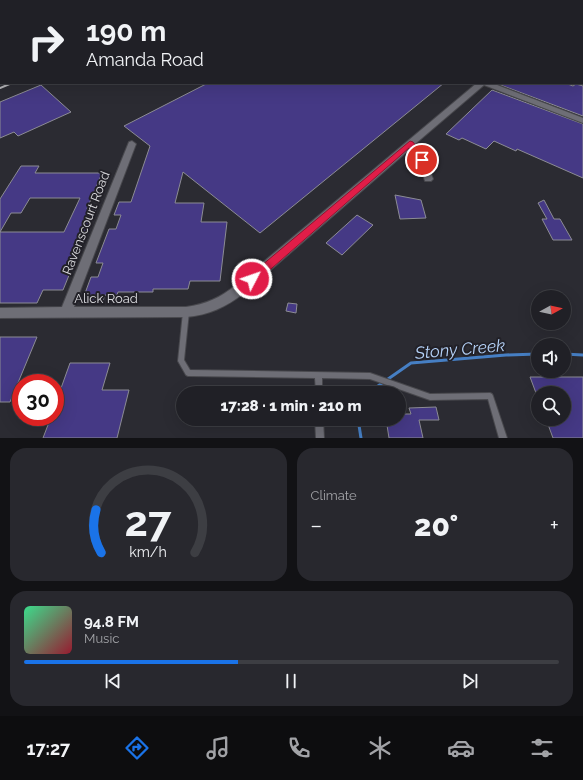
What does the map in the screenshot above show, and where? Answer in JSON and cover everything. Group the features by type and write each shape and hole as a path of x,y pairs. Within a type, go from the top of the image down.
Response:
{"street":[{"path":"428,179 422,160 410,143 480,84"},
{"path":"489,84 583,121"},
{"name":"Alick Road","path":"0,313 186,312 212,308 225,302 410,143"},
{"name":"Ravenscourt Road","path":"66,313 132,144"}],"lane":[{"path":"186,312 181,360 188,373 370,376 430,397 490,396 503,438"},
{"path":"318,375 318,386"},
{"path":"320,426 320,438"}],"building":[{"path":"206,84 443,84 260,233 183,172 175,203 204,203 201,222 227,222 220,281 190,281 188,289 153,289 153,292 118,292 117,295 105,295 102,303 87,303 84,296 91,277 98,277 103,263 96,263 109,229 116,229 121,215 114,215 119,202 131,202 150,146 124,126"},
{"path":"498,84 568,84 573,86 576,84 583,86 583,116"},
{"path":"41,85 71,112 18,136 14,132 0,138 0,102"},
{"path":"492,90 583,124 583,178 517,149 516,151 494,141 486,149 462,138 459,140 446,134"},
{"path":"21,166 39,166 35,173 102,173 87,209 96,209 63,290 43,290 37,303 0,303 0,199","holes":["30,198 80,198 64,232 0,232 11,213 21,213"]},
{"path":"395,195 421,200 426,218 400,219"},
{"path":"544,200 554,219 560,219 572,240 553,240 542,219 547,219 538,203"},
{"path":"357,215 373,225 342,255 326,243"},
{"path":"288,303 297,304 296,313 286,311"},
{"path":"0,337 37,337 22,374 12,374 12,397 10,402 0,402"},
{"path":"70,363 110,363 102,390 129,390 117,438 43,438 48,426 64,426 64,380"},
{"path":"530,377 583,377 583,438 553,438 549,426 571,426 571,386 533,386"},
{"path":"436,407 439,420 419,420 423,438 389,438 387,426 406,426 406,414 411,414 409,408"}],"waterway":[{"name":"Stony Creek","path":"378,386 411,363 531,354"},
{"name":"Stony Creek","path":"571,354 583,355"},
{"name":"Stony Creek","path":"359,426 361,438"}],"railway":[{"path":"0,88 10,84"}],"route":[{"path":"252,279 410,143 422,160"}]}
